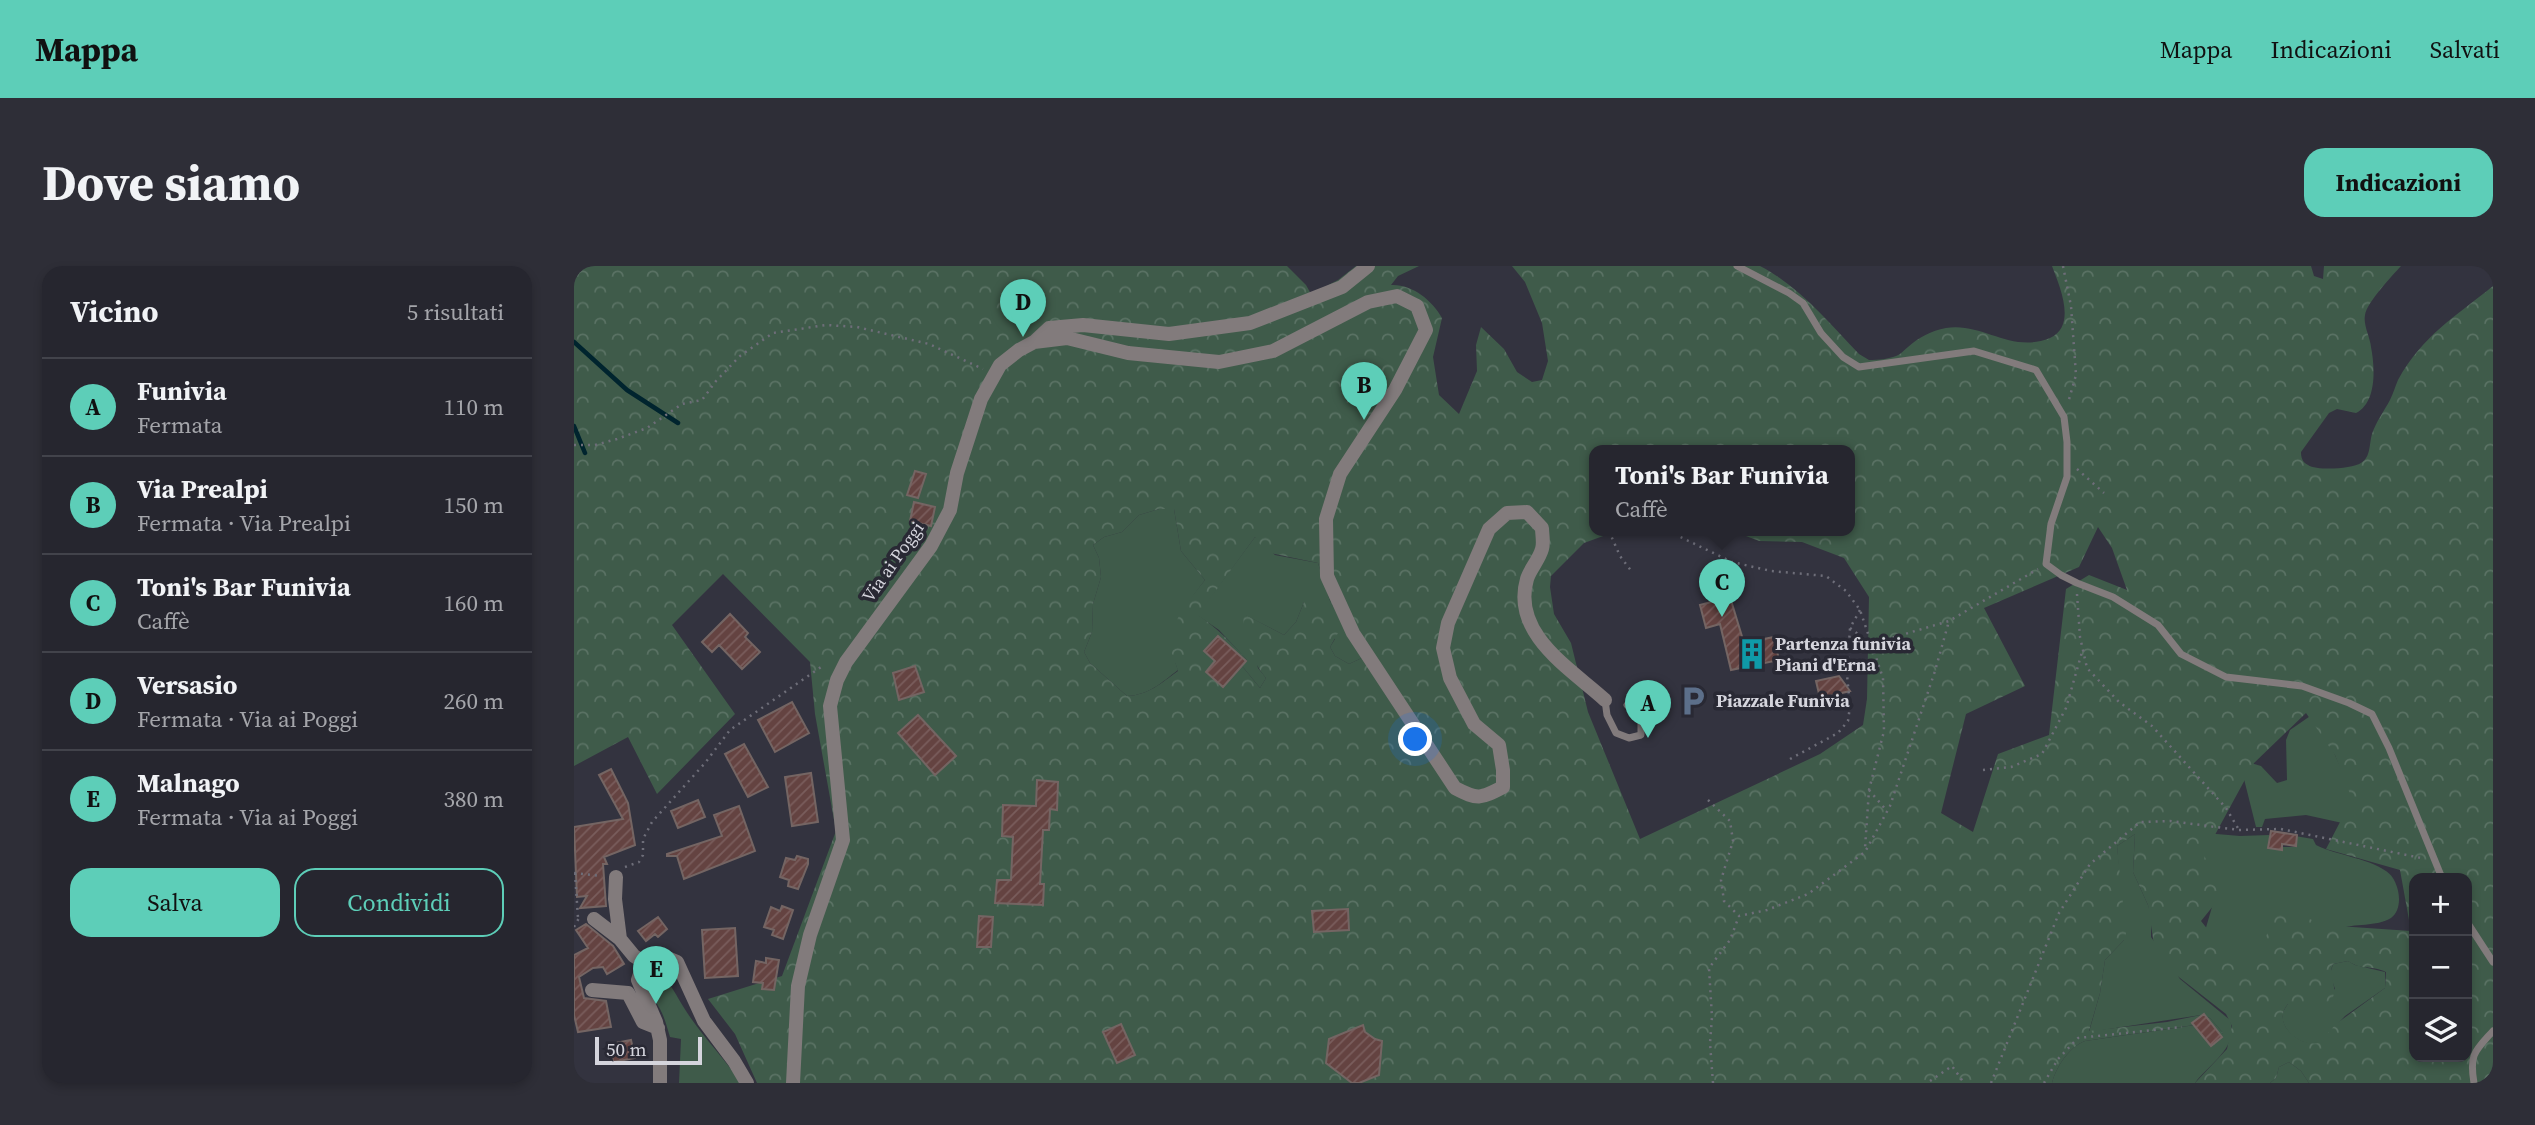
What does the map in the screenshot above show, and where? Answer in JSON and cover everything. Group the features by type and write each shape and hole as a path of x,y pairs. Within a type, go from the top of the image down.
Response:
{"street":[{"name":"Via ai Poggi","path":"793,1083 798,986 810,935 843,840 830,706 837,680 846,662 931,545 950,510 957,473 981,399 1000,365 1019,349 1034,342 1049,328 1083,325 1169,334 1250,323 1342,287 1367,266"},
{"path":"1034,342 1067,338 1128,353 1219,362 1273,351 1368,302 1397,296 1417,306 1426,330 1395,390 1340,474 1326,519 1326,576 1353,633 1455,789 1473,798 1488,795 1503,787 1499,745 1474,724 1450,678 1443,648 1448,623 1489,529 1507,513 1527,512 1542,527 1542,549 1527,579 1525,601 1532,630 1541,644 1605,700"},
{"path":"617,877 615,899 620,939"},
{"path":"594,919 644,962"},
{"path":"660,1083 660,1040 638,980 644,962 660,955 677,962 704,1021 747,1083"},
{"path":"592,990 628,993 643,1022 657,1028"}],"lane":[{"path":"1737,266 1789,292 1803,303 1821,333 1843,356 1859,367 1974,351 2036,370 2064,417 2067,460 2067,477 2051,524 2046,564 2077,583 2113,597 2158,625 2181,654 2226,677 2302,686 2372,714 2389,748 2440,873"},
{"path":"1605,700 1607,715 1616,733 1629,738 1641,735 1644,718 1627,705"},
{"path":"2472,930 2493,962"},
{"path":"2474,1083 2471,1067 2473,1053 2493,1031"}],"path":[{"path":"2063,266 2071,306 2076,375 2064,417"},
{"path":"574,444 595,445 617,439 647,428 682,404 702,400 740,355 773,333 826,325 857,327 929,344 985,370 997,371"},
{"path":"2067,460 2104,493"},
{"path":"1610,536 1632,572"},
{"path":"1678,536 1732,562 1771,571 1826,576 1846,591 1860,610 1882,678 1884,731 1868,790 1865,852"},
{"path":"1871,643 1949,621 2046,564"},
{"path":"2077,583 2082,650 2087,668 2119,702 2152,726 2225,808 2239,830"},
{"path":"1790,759 1839,733 1848,721 1850,628 1860,610"},
{"path":"1739,916 1768,910 1808,894 1865,852 1888,813 1949,621"},
{"path":"1850,628 1871,643"},
{"path":"1983,770 2011,767 2042,754 2066,708 2082,650"},
{"path":"578,918 574,873 617,877 620,869 639,862 643,855 643,839 652,822 705,763 730,730 824,665"},
{"path":"1868,790 1888,813"},
{"path":"1708,800 1730,821 1733,841 1721,880 1724,901 1739,916"},
{"path":"1990,1083 2059,913 2090,864 2140,822 2170,821 2239,830 2281,829 2420,857 2437,867"},
{"path":"1713,1083 1709,968 1730,940 1739,916"},
{"path":"2044,1083 2058,1059 2078,1038 2182,1027"},
{"path":"1930,1081 1952,1066 1964,1083"}],"green space":[{"path":"574,266 1287,266 1311,294 1338,280 1356,266 1419,266 1398,276 1391,285 1406,287 1421,294 1442,318 1433,357 1439,395 1459,414 1477,371 1476,345 1481,327 1504,349 1517,372 1532,382 1542,380 1548,361 1542,323 1525,282 1512,266 1760,266 1800,294 1859,354 1869,360 1897,356 1921,337 1946,328 1972,329 2022,342 2050,338 2063,325 2065,315 2062,295 2052,266 2311,266 2314,276 2323,279 2324,266 2401,266 2375,296 2365,315 2373,365 2373,384 2368,401 2356,413 2337,409 2329,413 2301,452 2306,464 2326,469 2350,467 2364,460 2374,430 2408,364 2429,339 2493,286 2493,1083 2309,1083 2301,1071 2289,1062 2279,1067 2276,1078 2270,1083 2195,1083 2227,1049 2232,1026 2226,1014 2166,967 2155,952 2148,905 2133,872 2135,834 2117,846 2126,933 2124,940 2105,960 2100,993 2089,1031 2167,1022 2201,1015 2210,1018 2223,1033 2214,1045 2194,1025 2085,1041 2064,1058 2052,1083 757,1083 735,1034 708,999 782,976 836,831 815,714 810,662 723,574 672,625 735,714 657,794 628,737 574,766","holes":["1589,445 1855,445 1855,536 1746,536 1759,541 1802,542 1844,558 1869,597 1867,699 1863,725 1820,754 1640,839 1588,712 1571,643 1554,614 1550,587 1551,576 1584,543 1603,536 1589,536","1159,509 1174,509 1181,551 1205,580 1181,612 1173,631 1171,649 1178,671 1148,691 1127,696 1090,663 1084,652 1092,632 1093,604 1101,577 1099,558 1093,545 1104,537 1122,532 1139,515","2098,527 2112,548 2127,590 2089,575 2066,589 2049,735 1998,754 1973,832 1941,813 1966,714 2025,686 1984,608 2079,567","1255,537 1265,552 1318,563 1330,601 1364,657 1349,664 1335,656 1330,647 1338,633 1330,615 1316,603 1304,602 1296,622 1284,635 1244,614 1244,630 1249,648 1266,678 1260,688 1242,666 1247,660 1224,636 1198,615","2306,713 2335,755 2352,799 2326,849 2400,870 2409,920 2409,873 2472,873 2472,1062 2409,1062 2409,931 2323,925 2279,905 2248,980 2201,921 2222,895 2204,855 2254,763","2348,961 2386,972 2385,988 2336,1024 2319,1043 2303,1041 2296,1037 2285,1026 2283,1019 2288,1004 2318,1004 2331,1000 2334,995 2331,973 2333,964"]},
{"path":"1159,509 1174,509 1181,551 1205,580 1178,622 1173,645 1178,670 1148,691 1127,696 1090,663 1084,652 1092,632 1093,604 1101,577 1099,558 1093,545 1104,537 1122,532 1139,515"},
{"path":"1255,537 1275,555 1318,563 1330,601 1364,657 1349,664 1335,656 1330,647 1335,639 1304,602 1296,622 1284,635 1245,615 1258,668 1266,678 1260,688 1242,666 1247,660 1219,630 1197,615"},
{"path":"2316,712 2358,807 2347,824 2306,815 2265,819 2262,827 2256,827 2243,775 2251,763 2261,766 2277,783 2287,780 2286,740 2290,730"},
{"path":"2205,833 2269,835 2269,847 2295,847 2295,836 2313,839 2316,845 2369,863 2391,875 2399,894 2398,908 2391,918 2385,921 2345,927 2336,931 2248,986 2205,931 2214,900 2203,857"},
{"path":"2135,834 2133,872 2148,905 2151,937 2180,979 2230,1020 2230,1039 2221,1055 2195,1083 2052,1083 2064,1058 2085,1041 2195,1025 2217,1038 2223,1033 2210,1018 2201,1015 2089,1032 2100,993 2105,960 2124,940 2117,846"},
{"path":"2348,961 2385,972 2385,988 2345,1016 2319,1044 2295,1038 2283,1019 2288,1004 2299,1003 2335,989 2330,974 2333,964"},
{"path":"657,974 668,982 695,1024 741,1083 679,1083 681,1039 670,1037 652,994 652,977"},
{"path":"2289,1062 2301,1071 2309,1083 2270,1083 2276,1078 2279,1067"}],"building":[{"path":"915,471 926,474 918,498 907,495"},
{"path":"914,502 935,507 931,526 910,521"},
{"path":"1730,597 1744,643 1774,637 1779,660 1731,670 1720,624 1706,628 1700,605"},
{"path":"730,614 748,633 745,637 760,652 742,669 719,645 712,652 702,642"},
{"path":"1218,636 1246,661 1223,687 1206,672 1215,661 1204,651"},
{"path":"915,666 924,692 899,700 893,673"},
{"path":"1839,676 1850,691 1820,698 1816,681"},
{"path":"792,702 809,733 775,752 758,720"},
{"path":"918,715 956,756 935,775 898,733"},
{"path":"744,744 768,787 748,797 725,754"},
{"path":"611,769 628,803 635,845 604,857 607,864 603,864 606,906 580,908 587,896 577,897 574,827 623,819 599,775"},
{"path":"811,773 818,822 792,826 785,777"},
{"path":"1037,780 1058,782 1057,810 1050,809 1049,830 1043,830 1040,884 1044,884 1043,905 995,903 997,880 1011,880 1013,837 1002,836 1003,805 1036,806"},
{"path":"698,800 705,817 678,828 671,811"},
{"path":"739,806 755,851 684,879 677,856 667,854 722,836 714,815"},
{"path":"2271,831 2297,835 2296,846 2282,844 2282,850 2268,848"},
{"path":"797,856 808,859 798,889 788,886 789,880 780,877 786,858 795,860"},
{"path":"782,906 793,910 783,939 772,935 774,930 764,927 771,907 780,911"},
{"path":"1348,909 1349,930 1314,932 1312,911"},
{"path":"979,916 993,917 991,947 977,947"},
{"path":"658,917 667,929 658,937 655,934 646,941 638,931"},
{"path":"586,924 613,946 624,964 607,974 603,967 593,968 579,977 584,998 606,1001 611,1027 578,1032 574,1015 574,955 588,948 576,930"},
{"path":"735,928 738,976 705,978 702,930"},
{"path":"766,958 779,960 774,990 762,989 763,983 753,982 756,961 766,963"},
{"path":"2204,1014 2222,1037 2211,1046 2192,1023"},
{"path":"1121,1024 1135,1055 1117,1063 1103,1032"},
{"path":"1363,1025 1365,1032 1382,1041 1379,1075 1352,1083 1326,1063 1329,1039"},
{"path":"631,1040 635,1058 613,1062 610,1044"}],"waterway":[{"path":"574,342 627,390 678,423"},
{"path":"574,426 585,453"}],"place":[{"name":"Versasio","path":"1023,337"},
{"name":"Via Prealpi","path":"1364,420"},
{"name":"Toni's Bar Funivia","path":"1722,617"},
{"name":"Partenza funivia Piani d'Erna","path":"1752,654"},
{"name":"Piazzale Funivia","path":"1693,701"},
{"name":"Funivia","path":"1648,738"},
{"name":"Malnago","path":"656,1004"}]}
